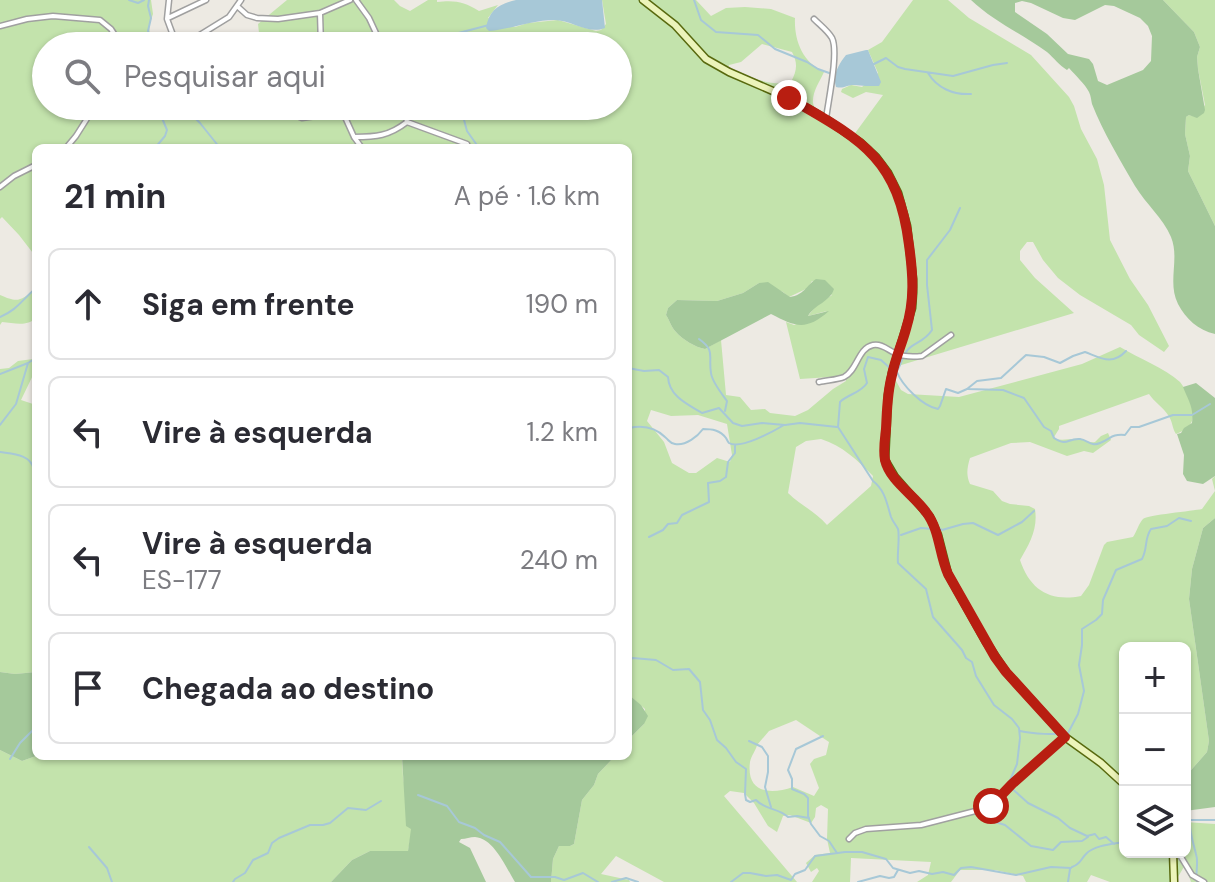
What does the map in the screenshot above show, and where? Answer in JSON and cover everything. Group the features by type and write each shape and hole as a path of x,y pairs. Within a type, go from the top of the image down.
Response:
{"main road":[{"path":"643,0 675,25 706,59 826,119 861,143 888,173 902,204 913,279 912,308 888,395 885,460 890,471 930,517 938,535 944,566 995,657 1065,737 1119,780"},
{"path":"1174,882 1175,858"}],"street":[{"path":"169,0 167,19 173,32"},
{"path":"167,19 206,0"},
{"path":"203,32 229,17 241,0"},
{"path":"237,6 247,15 278,19 320,13 353,0 369,18 376,32"},
{"path":"320,13 321,32"},
{"path":"0,26 53,16 100,20 113,32"},
{"path":"814,19 833,42 834,63 826,119"},
{"path":"69,144 86,120"},
{"path":"347,120 359,144"},
{"path":"354,137 376,137 396,130 407,122 467,144"},
{"path":"0,187 32,167"},
{"path":"819,382 845,377 865,350 874,344 910,357 922,356 951,335"},
{"path":"849,839 866,829 921,825 987,808 1065,737"},
{"path":"1179,858 1192,875 1204,882"}],"green space":[{"path":"0,0 151,0 153,14 150,32 32,32 32,120 632,120 632,32 259,32 258,24 287,0 394,0 410,11 428,0 437,0 460,2 479,11 498,5 488,18 515,27 558,20 596,31 606,24 602,0 696,0 711,16 726,8 745,7 771,9 795,18 801,50 816,68 824,72 813,103 823,116 853,136 883,95 866,92 853,98 841,92 851,85 862,87 878,73 868,50 882,42 913,0 948,0 969,18 1031,55 1069,97 1097,159 1104,185 1110,240 1169,346 1164,352 1139,335 1131,325 1080,295 1058,278 1033,242 1027,242 1020,251 1020,260 1074,313 898,366 895,379 901,390 908,394 959,397 1082,364 1120,347 1167,372 1182,385 1191,403 1193,417 1189,426 1179,433 1176,434 1168,415 1149,394 1059,426 1054,437 1059,440 1095,442 1108,433 1111,440 1093,453 1084,451 1067,456 1030,442 1011,443 970,458 967,474 970,484 993,491 1002,501 1035,509 1034,529 1020,560 1036,586 1043,592 1060,597 1081,596 1089,585 1107,542 1133,537 1143,519 1202,509 1215,491 1215,518 1203,528 1192,569 1189,599 1209,741 1207,752 1191,770 1191,642 1119,642 1119,858 1191,858 1191,822 1215,824 1215,882 1191,882 1185,865 1175,882 1110,882 1091,875 1087,882 1026,882 1023,876 995,870 960,870 951,882 917,882 928,875 931,862 851,858 850,882 812,882 819,871 817,868 811,872 806,863 815,855 830,853 828,809 821,805 816,808 811,823 790,815 783,816 777,832 768,826 744,793 730,791 724,796 797,882 664,882 616,856 601,874 630,882 551,882 553,859 559,846 574,844 582,800 598,774 611,760 632,760 632,736 644,724 645,709 632,698 632,144 32,144 32,252 2,217 0,219","holes":["762,44 792,52 796,67 791,82 759,80 728,68 741,62","812,281 832,295 808,316 827,311 794,325 786,322 800,379 846,376 846,381 808,410 795,416 770,413 765,409 751,410 740,397 726,395 721,340 705,349 693,345 676,332 666,315 668,308 677,300 717,301 743,293 759,283 789,297 808,288","651,410 671,416 698,415 727,424 732,455 730,462 717,458 696,473 689,473 672,463 664,442 647,421","821,439 836,445 873,476 871,486 827,525 788,493 796,447 806,441","796,720 829,742 826,755 810,764 819,788 814,796 793,787 776,791 761,789 752,780 750,772 750,762 757,745 769,731"]},
{"path":"971,0 1163,0 1194,32 1200,47 1197,57 1205,110 1197,118 1186,117 1185,134 1190,156 1188,171 1215,226 1215,334 1193,323 1178,304 1171,237 1135,186 1101,125 1085,86 1069,68 1067,70 1047,52","holes":["1015,3 1031,3 1063,18 1075,20 1105,5 1140,18 1152,36 1151,61 1143,70 1107,85 1098,81 1089,59 1068,54 1047,34 1015,12"]},
{"path":"1163,0 1215,0 1215,226 1188,171 1190,156 1185,134 1186,117 1197,117 1205,105 1198,69 1200,47 1194,32"},
{"path":"816,279 825,280 834,289 808,316 829,311 814,322 794,324 771,314 705,349 679,335 666,315 668,308 677,300 717,301 768,282 790,297 802,292"},
{"path":"32,292 32,321 16,324 2,322 0,325 0,295 19,300"},
{"path":"32,359 32,377 21,400 32,404 32,672 15,674 0,672 0,369 9,368 18,361"},
{"path":"1196,383 1215,398 1215,476 1203,484 1187,481 1183,474 1184,455 1177,434 1192,423 1191,408 1183,387"},
{"path":"1215,518 1215,807 1191,810 1191,770 1207,752 1209,741 1189,599 1192,569 1203,528"},
{"path":"0,672 32,672 32,757 22,761 0,750"},
{"path":"632,697 648,716 632,736"},
{"path":"0,750 22,761 32,757 32,760 402,760 412,829 408,851 370,851 352,860 331,882 0,882"},
{"path":"402,760 611,760 598,774 582,800 574,844 559,846 553,859 551,882 515,882 494,848 475,837 459,842 470,848 486,882 331,882 352,860 370,851 408,851 411,829 406,826"}],"water":[{"path":"516,0 602,0 605,28 592,30 554,20 489,31 486,28 492,12"},
{"path":"868,50 881,82 879,86 836,87 836,74 846,55"}],"waterway":[{"path":"129,0 138,3 144,0"},
{"path":"148,32 149,0"},
{"path":"694,0 701,20 716,32 758,35 775,49 832,74"},
{"path":"462,32 489,25"},
{"path":"872,65 886,58 905,69 953,76 1007,63"},
{"path":"928,73 946,90 971,94"},
{"path":"158,144 167,130 163,120"},
{"path":"197,120 217,144"},
{"path":"464,120 476,144"},
{"path":"897,371 908,349 932,330 927,260 950,230 960,208"},
{"path":"0,317 32,292"},
{"path":"699,339 709,351 712,376 727,401 725,411"},
{"path":"897,372 913,394 938,409 946,389 958,393 977,381 1001,378 1026,355 1060,363 1085,352 1111,359 1126,351"},
{"path":"891,369 881,360 868,357 864,369 867,383 840,402 838,427 885,498 898,529 898,563 926,589 933,617 972,662 976,676 994,705 1019,728 1017,764 1008,785 1028,803 1058,818 1070,828 1087,836 1095,834 1099,839 1106,837 1114,844"},
{"path":"0,374 32,360"},
{"path":"0,425 16,404 28,363"},
{"path":"632,369 659,370 668,377 675,394 685,403 702,413 719,408 733,423 742,426 800,423 837,427"},
{"path":"968,389 1003,390 1024,398 1054,438 1065,442 1080,439 1094,444 1125,435 1131,427 1173,415 1192,415 1210,404"},
{"path":"632,428 653,429 672,443 679,444 691,440 703,429 713,430 721,433 729,443 741,444 784,425"},
{"path":"649,537 709,502 708,483 726,477 735,446"},
{"path":"0,452 20,456 32,464"},
{"path":"939,528 942,530 973,523 998,535 1022,522 1034,511"},
{"path":"1020,731 1068,733 1078,714 1084,691 1079,665 1082,629 1102,614 1103,600 1116,570 1142,559 1151,529 1167,526 1179,518 1191,521"},
{"path":"901,535 921,528 933,529"},
{"path":"632,658 656,660 673,670 689,669 700,682 703,710 717,740 746,769 746,800 756,800 788,817 809,818"},
{"path":"10,759 32,731"},
{"path":"823,736 796,749 788,770 792,789 808,798 811,824 837,853"},
{"path":"749,741 762,747 768,756 765,787 771,807"},
{"path":"418,795 447,806 459,822 500,842 531,877 564,880 583,873 598,882"},
{"path":"233,882 245,873 253,860 268,853 272,843 279,838 310,825 330,823 348,808 366,810 381,801"},
{"path":"979,817 1005,825 1031,846 1053,850 1061,842 1082,841 1088,837"},
{"path":"1191,820 1215,820"},
{"path":"1191,832 1197,857 1197,882"},
{"path":"1072,867 1094,849 1119,843"},
{"path":"89,847 107,868 112,882"},
{"path":"731,882 743,873 777,875 791,880 795,874 805,870 815,856 845,852 862,852 886,859 893,868 910,873 943,872 954,875 961,868 971,867 1016,875 1051,867 1071,868"},
{"path":"1068,882 1070,869"},
{"path":"858,882 880,876 894,877 898,870"},
{"path":"612,882 626,878 638,882"}],"route":[{"path":"789,98 861,143 888,173 898,193 907,226 913,293 912,308 888,395 885,460 890,471 930,517 938,535 944,566 995,657 1065,737 991,806"}]}
